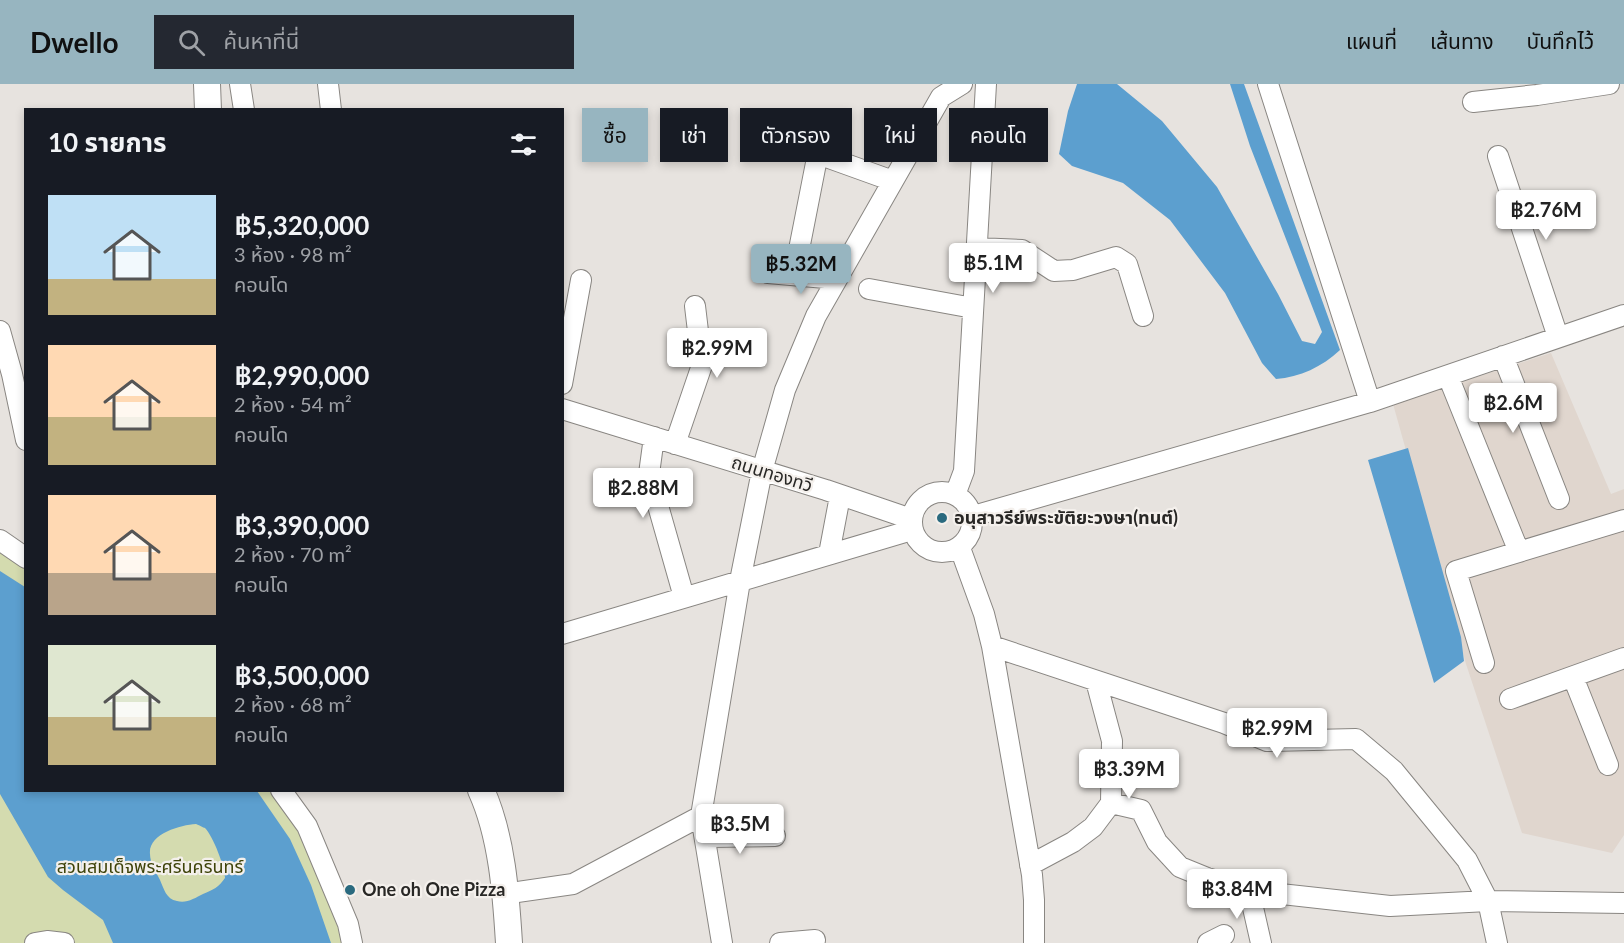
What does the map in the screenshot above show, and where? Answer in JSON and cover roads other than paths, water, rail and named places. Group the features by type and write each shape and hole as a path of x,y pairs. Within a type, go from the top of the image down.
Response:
{"main road":[{"path":"482,792 495,831 509,943"}],"street":[{"path":"240,84 244,108"},
{"path":"328,84 331,108"},
{"path":"722,943 701,816 740,581 762,471 785,390 816,316 941,97 962,84"},
{"path":"955,495 964,471 986,84"},
{"path":"1268,84 1370,402"},
{"path":"1473,102 1610,84"},
{"path":"794,275 817,158 821,156 829,158 893,181"},
{"path":"1498,156 1558,337"},
{"path":"976,248 1022,250 1054,271 1073,270 1116,257 1127,264 1143,316"},
{"path":"768,273 837,279"},
{"path":"564,373 581,280"},
{"path":"869,289 973,308"},
{"path":"675,444 702,365 695,306"},
{"path":"973,516 1370,402 1624,315"},
{"path":"0,331 6,375 21,397 24,423"},
{"path":"1503,356 1559,499"},
{"path":"1448,376 1519,552"},
{"name":"ถนนทองทวี","path":"564,410 840,496 912,525"},
{"path":"654,437 649,474 684,597"},
{"path":"945,492 955,495 969,506 973,516 973,527 969,537 960,548 946,553 935,552 922,546 912,525 919,502 928,495 945,492"},
{"path":"829,554 840,496"},
{"path":"1484,663 1456,571 1624,520"},
{"path":"564,633 829,554 912,525"},
{"path":"0,540 24,557"},
{"path":"960,548 984,614 992,646 1030,865 1034,900 1034,943"},
{"path":"992,646 1224,723 1267,741 1356,739 1394,771 1467,860 1488,901 1497,943"},
{"path":"1510,699 1624,658"},
{"path":"1573,677 1608,765"},
{"path":"1030,865 1080,837 1093,827 1111,803 1112,741 1096,681"},
{"path":"282,792 307,826 348,924 352,943"},
{"path":"1111,803 1141,810 1157,842 1180,867 1207,878 1249,890 1390,906 1488,901 1624,903"},
{"path":"504,894 573,884 701,816"},
{"path":"705,837 775,836"},
{"path":"1249,890 1261,943"},
{"path":"35,943 47,940 64,943"},
{"path":"780,943 815,940"}],"water":[{"path":"1077,84 1117,84 1162,121 1217,187 1302,341 1315,344 1322,332 1250,146 1230,84 1244,84 1340,350 1310,370 1276,379 1262,363 1225,293 1170,220 1123,183 1072,166 1059,154 1068,111"},
{"path":"1408,448 1461,637 1464,661 1434,683 1368,460"},
{"name":"สวนสมเด็จพระศรีนครินทร์","path":"0,571 24,586 24,792 258,792 290,839 311,885 331,943 113,943 103,920 48,877 0,794","holes":["197,824 205,828 221,859 225,878 218,886 194,899 180,902 170,898 151,861 151,847 159,836 182,826"]}],"place":[{"name":"อนุสาวรีย์พระขัติยะวงษา(ทนต์)","path":"942,518"},
{"name":"One oh One Pizza","path":"350,890"}]}
